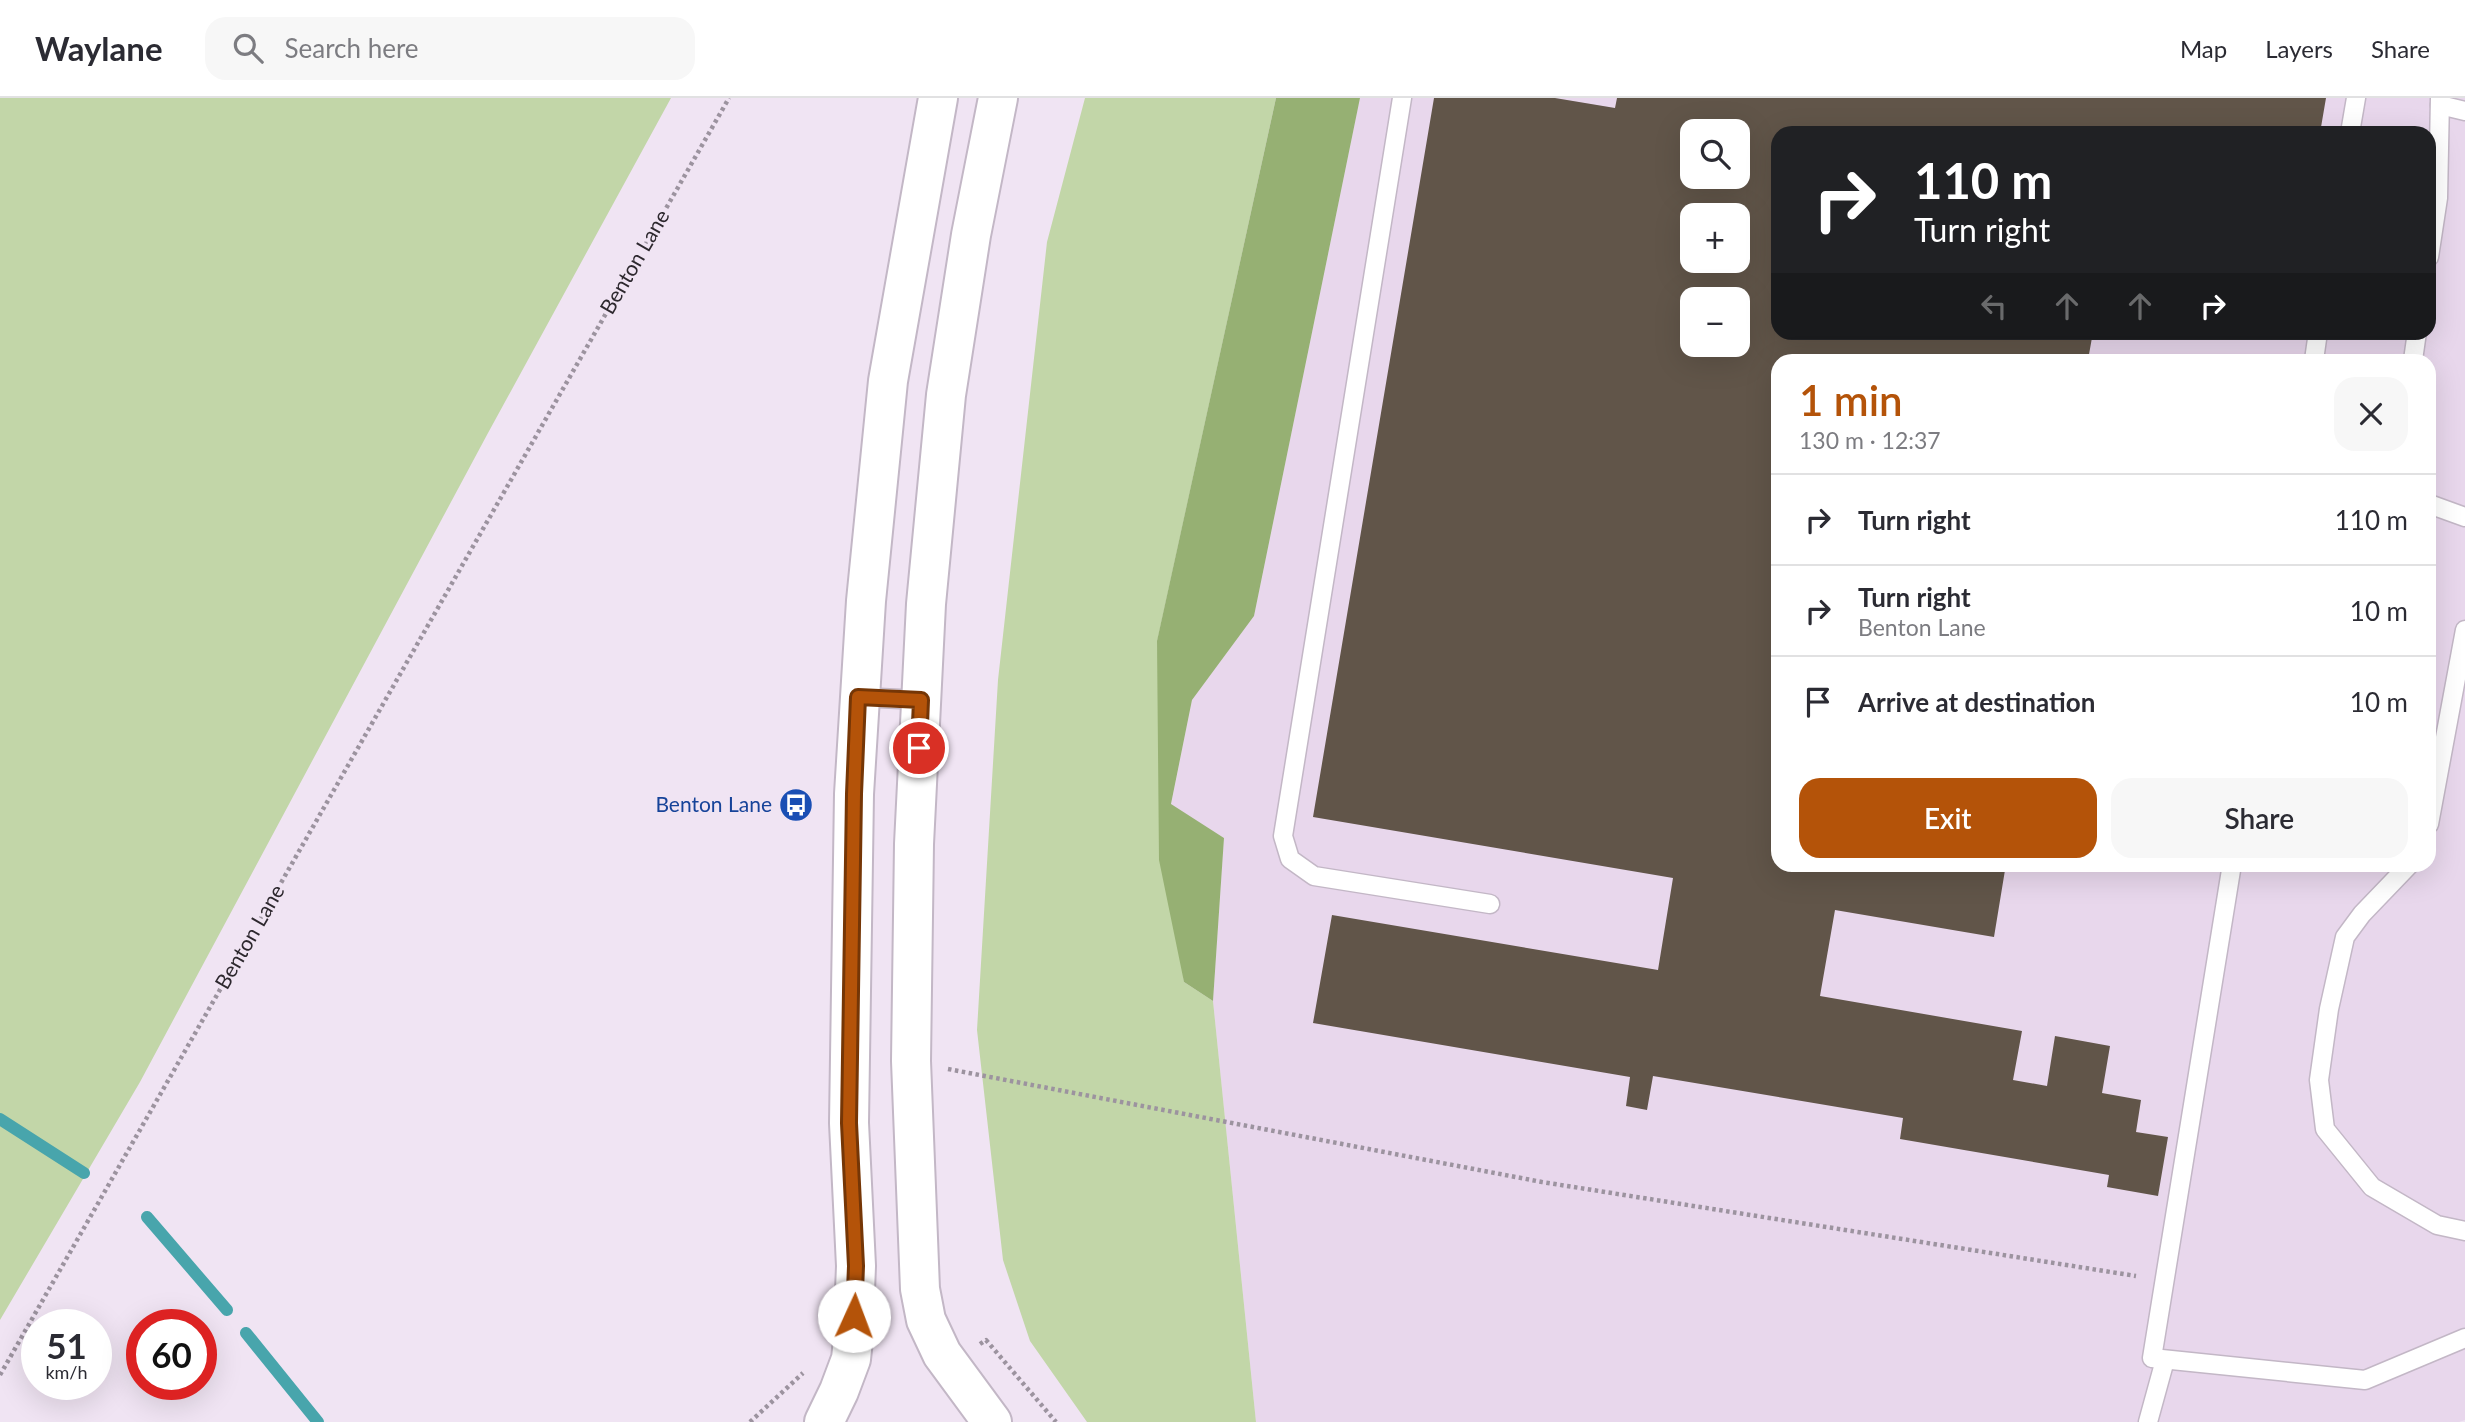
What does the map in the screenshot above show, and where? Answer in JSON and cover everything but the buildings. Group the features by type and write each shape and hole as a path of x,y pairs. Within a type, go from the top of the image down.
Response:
{"main road":[{"path":"824,1422 851,1359 853,1340 856,1266 849,1123 858,697 888,381 938,98"},
{"path":"992,1422 947,1362 926,1320 920,1289 911,1061 914,844 926,604 946,395 971,235 998,98"}],"lane":[{"path":"1402,98 1283,836 1290,859 1314,876 1490,904"},
{"path":"2351,126 2356,98"},
{"path":"2436,211 2440,102 2465,111"},
{"path":"2436,507 2465,517"},
{"path":"2436,786 2465,630"},
{"path":"858,697 921,700"},
{"path":"2231,872 2152,1358 2365,1380 2465,1338"},
{"path":"2402,872 2362,914 2345,937 2329,1009 2319,1080 2325,1129 2372,1187 2437,1224 2465,1231"},
{"path":"2148,1422 2165,1360"}],"path":[{"name":"Benton Lane","path":"0,1375 729,98"},
{"path":"911,1061 1542,1182 2164,1280"},
{"path":"986,1340 1056,1422"},
{"path":"750,1422 809,1367"}],"shaded area":[{"path":"1360,98 2465,98 2465,1420 1256,1422 1213,1001 1224,838 1171,805 1192,700 1254,616"}],"green space":[{"path":"0,98 671,98 140,1082 0,1320"},
{"path":"1085,98 1276,98 1157,642 1184,982 1213,1001 1256,1422 1087,1422 1030,1341 1003,1260 977,1030 998,680 1047,242"},
{"path":"1276,98 1360,98 1254,616 1192,700 1171,804 1224,838 1213,1001 1184,982 1159,860 1157,641"}],"waterway":[{"path":"0,1119 84,1173"},
{"path":"147,1217 227,1310"},
{"path":"246,1333 318,1422"}],"place":[{"name":"Benton Lane","path":"796,805"}],"route":[{"path":"854,1316 856,1266 849,1123 858,697 921,700 919,748"}]}
